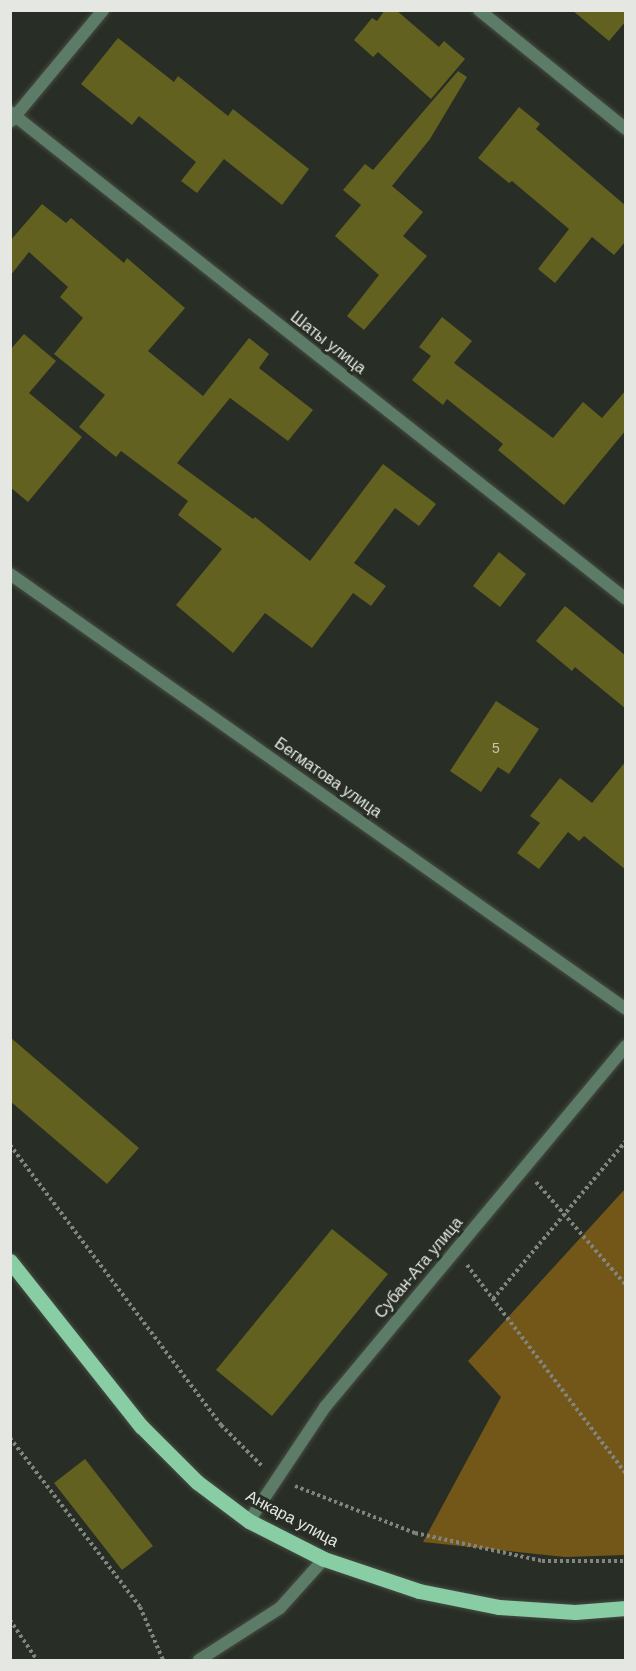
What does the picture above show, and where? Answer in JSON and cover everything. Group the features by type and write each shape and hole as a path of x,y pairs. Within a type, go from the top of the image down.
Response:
{"main road":[{"name":"Анкара улица","path":"10,1261 141,1426 197,1482 249,1521 324,1559 418,1591 499,1607 575,1612 626,1608"}],"street":[{"path":"12,117 103,10"},
{"path":"479,10 626,129"},
{"name":"Шаты улица","path":"12,117 626,599"},
{"name":"Бегматова улица","path":"10,574 626,1009"},
{"name":"Субан-Ата улица","path":"249,1521 275,1478 325,1407 626,1046"},
{"path":"199,1660 280,1608 324,1559"}],"path":[{"path":"493,1299 626,1142"},
{"path":"10,1145 221,1425 275,1478 415,1533 542,1561 626,1562"},
{"path":"524,1168 626,1285"},
{"path":"455,1250 626,1474"},
{"path":"10,1438 140,1607 164,1660"},
{"path":"10,1620 37,1660"}],"shaded area":[{"path":"625,1189 625,1555 565,1557 423,1542 501,1397 468,1361"}],"building":[{"path":"385,10 396,10 439,47 444,41 465,59 431,99 378,52 373,57 354,40 372,18 377,21"},
{"path":"572,10 626,10 626,21 609,41"},
{"path":"118,38 174,82 178,76 228,116 233,109 309,169 282,205 224,159 197,193 181,181 196,162 139,116 132,125 81,84"},
{"path":"458,71 467,77 430,139 392,186 423,212 403,236 427,256 364,330 347,316 379,275 335,236 361,205 343,190 365,164 373,170"},
{"path":"519,107 540,124 536,129 626,206 626,241 614,255 592,237 555,283 538,269 569,229 512,181 509,183 478,158"},
{"path":"42,204 66,223 71,218 124,263 127,258 185,308 148,351 203,396 249,338 269,354 259,368 313,410 288,441 230,398 177,463 253,519 255,517 310,561 383,464 436,504 419,526 395,508 354,563 386,586 371,606 353,593 312,648 265,613 233,653 176,605 222,549 178,515 188,501 121,451 116,457 79,427 105,395 54,354 83,318 60,297 68,287 29,252 10,276 10,241"},
{"path":"442,317 472,341 454,363 553,438 583,402 602,418 626,390 626,430 564,505 498,450 503,444 447,399 443,405 412,380 431,356 419,347"},
{"path":"24,334 56,361 29,393 82,437 28,502 10,487 10,350"},
{"path":"499,552 526,574 500,607 473,586"},
{"path":"565,606 626,656 626,709 575,667 572,671 536,641"},
{"path":"496,701 539,729 509,774 498,767 481,792 450,771"},
{"path":"626,761 626,870 584,836 579,841 568,832 539,869 517,853 540,823 530,816 560,778 592,803"},
{"path":"10,1037 139,1148 107,1184 10,1101"},
{"path":"332,1229 388,1274 272,1416 216,1370"},
{"path":"85,1459 153,1546 122,1570 54,1483"}]}
